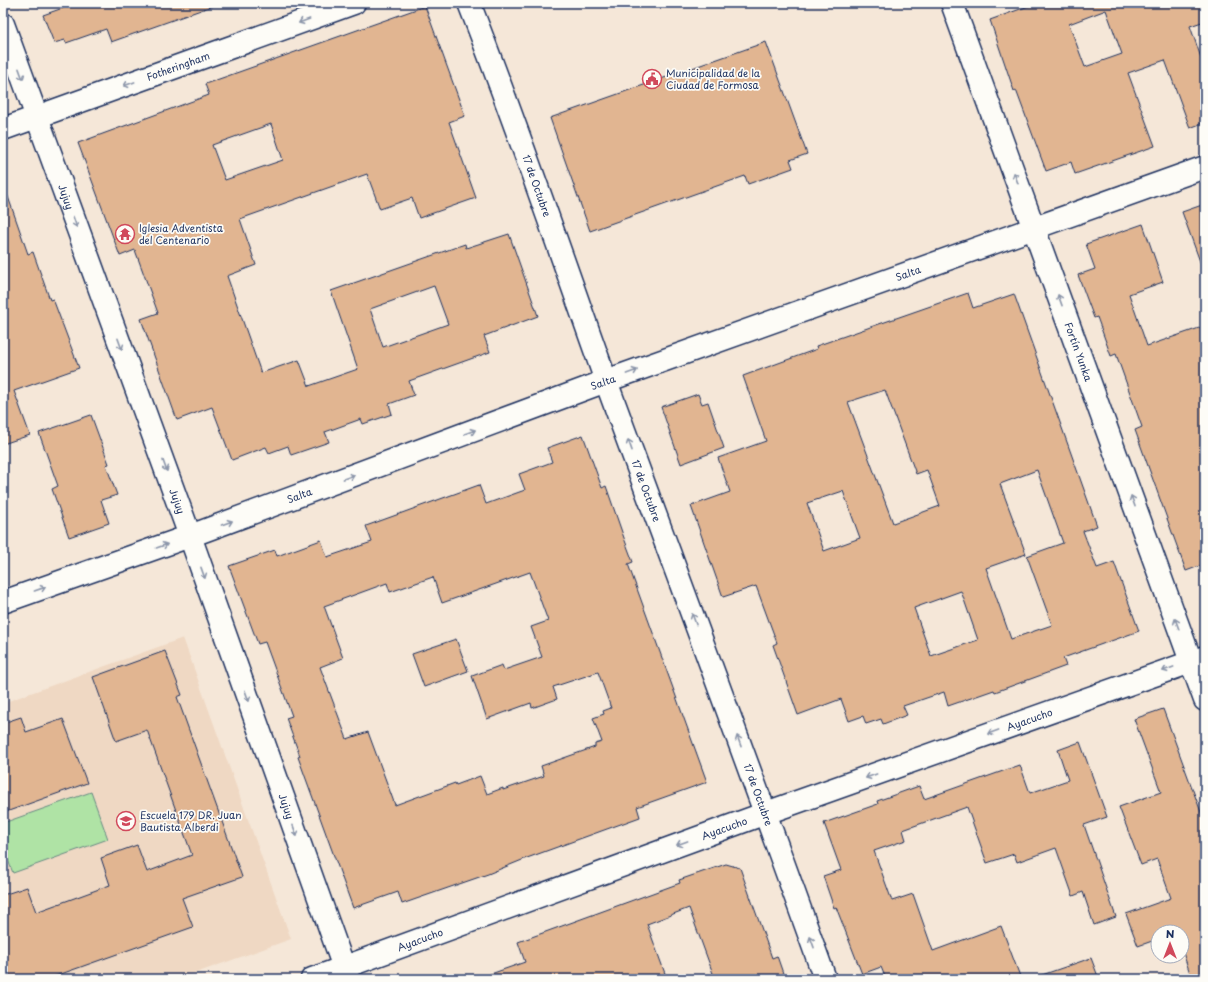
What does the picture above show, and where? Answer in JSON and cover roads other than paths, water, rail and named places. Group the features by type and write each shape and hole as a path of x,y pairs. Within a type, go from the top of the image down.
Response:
{"street":[{"name":"Fotheringham","path":"3,129 354,3"},
{"name":"17 de Octubre","path":"469,3 497,76 606,381 766,813 825,979"},
{"name":"Fortín Yunka","path":"952,3 1035,228 1198,659 1205,700"},
{"name":"Jujuy","path":"3,24 190,536 346,973"},
{"name":"Salta","path":"3,602 190,536 606,381 1205,167"},
{"name":"Ayacucho","path":"312,979 346,973 766,813 1198,659"}],"place":[{"name":"Municipalidad de la Ciudad de Formosa","path":"652,79"},
{"name":"Iglesia Adventista del Centenario","path":"125,234"},
{"name":"Escuela 179 DR. Juan Bautista Alberdi","path":"126,821"}]}
